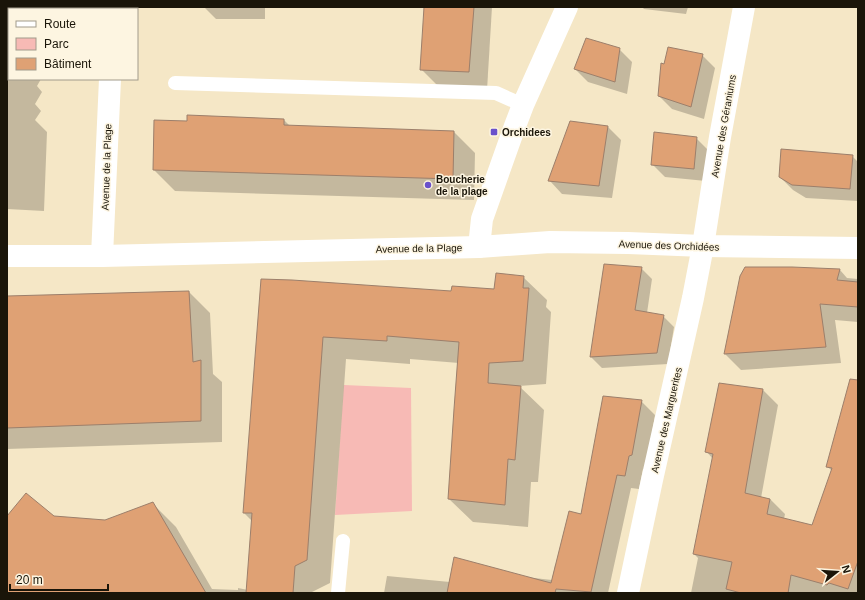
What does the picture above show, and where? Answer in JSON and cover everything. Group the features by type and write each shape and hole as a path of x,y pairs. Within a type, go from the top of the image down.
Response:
{"street":[{"path":"479,247 482,219 523,105 567,7"},
{"name":"Avenue des Géraniums","path":"703,246 720,137 744,7"},
{"name":"Avenue de la Plage","path":"102,256 110,80"},
{"name":"Avenue des Orchidées","path":"479,247 550,242 858,248"},
{"name":"Avenue des Marguerites","path":"628,593 693,298 703,246"},
{"name":"Avenue de la Plage","path":"7,256 102,256 479,247"}],"lane":[{"path":"175,83 496,92 523,105"},
{"path":"338,593 343,541"}],"green space":[{"path":"344,385 411,388 412,511 335,515"}],"building":[{"path":"424,7 474,7 469,72 420,70"},
{"path":"586,38 620,48 615,82 574,69"},
{"path":"668,47 703,54 691,107 658,96 661,63 664,64"},
{"path":"187,115 284,119 284,125 454,131 453,179 153,170 154,120 187,121"},
{"path":"570,121 608,126 599,186 548,181"},
{"path":"654,132 697,137 694,169 651,165"},
{"path":"781,149 853,155 850,189 792,185 779,177"},
{"path":"604,264 642,267 635,310 664,315 657,353 590,357"},
{"path":"745,267 840,269 837,280 858,282 858,307 820,304 826,347 724,354 740,276"},
{"path":"496,273 524,276 523,288 529,288 523,361 489,363 488,383 521,386 515,460 508,459 505,505 448,499 459,342 387,336 387,341 323,337 307,560 295,566 293,593 246,593 252,513 243,513 261,279 451,291 452,286 494,289"},
{"path":"189,291 193,362 201,360 201,421 7,428 7,296"},
{"path":"850,379 858,380 858,561 848,589 829,583 827,585 791,575 788,593 741,593 726,589 732,562 693,554 713,454 705,452 719,383 763,389 745,493 770,499 767,514 812,525 832,468 826,467"},
{"path":"603,396 642,400 632,455 629,456 625,476 617,475 591,592 556,589 555,593 447,593 454,557 551,583 569,511 581,514"},
{"path":"26,493 54,516 105,520 153,502 206,593 7,593 7,516"}],"place":[{"name":"Orchidees","path":"494,132"},
{"name":"Boucherie de la plage","path":"428,185"}]}
